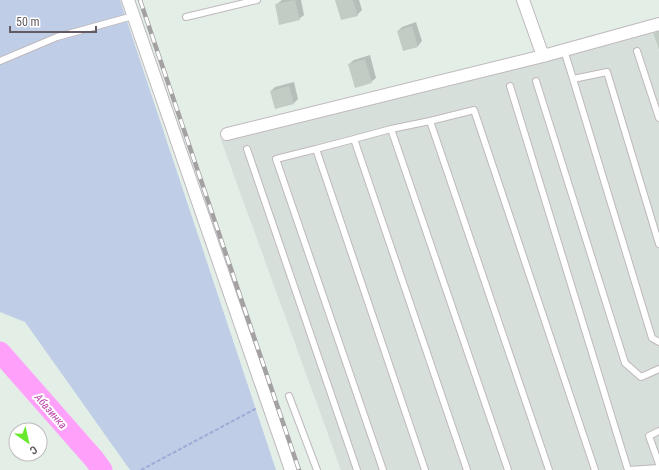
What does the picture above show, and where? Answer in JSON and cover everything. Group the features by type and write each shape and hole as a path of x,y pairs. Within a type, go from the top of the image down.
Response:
{"street":[{"path":"128,0 291,470"},
{"path":"523,0 543,56"},
{"path":"227,134 543,56 659,24"}],"lane":[{"path":"186,17 256,0"},
{"path":"0,61 57,37 134,16"},
{"path":"564,50 652,338 659,342"},
{"path":"637,51 659,118"},
{"path":"573,80 607,72 657,230 659,244"},
{"path":"536,81 626,364 641,377 659,369"},
{"path":"510,86 628,470 659,468"},
{"path":"383,470 276,159 391,129 474,110 595,470"},
{"path":"430,121 549,470"},
{"path":"391,129 508,470"},
{"path":"354,139 467,470"},
{"path":"316,148 425,470"},
{"path":"247,149 357,470"},
{"path":"289,396 317,470"},
{"path":"659,430 649,436 659,464"}],"path":[{"path":"141,470 267,403"}],"shaded area":[{"path":"0,0 120,0 276,470 130,470 25,322 0,312"},
{"path":"653,33 659,51 659,470 341,470 221,140"}],"building":[{"path":"295,0 300,20 279,25 275,4"},
{"path":"335,0 353,0 358,16 341,20"},
{"path":"412,26 418,47 403,51 397,31"},
{"path":"659,31 659,50 653,33"},
{"path":"365,59 372,83 355,88 348,64"},
{"path":"289,86 294,104 275,109 270,91"}],"waterway":[{"name":"Абазинка","path":"0,352 102,470"}],"railway":[{"path":"140,0 299,470"}]}
